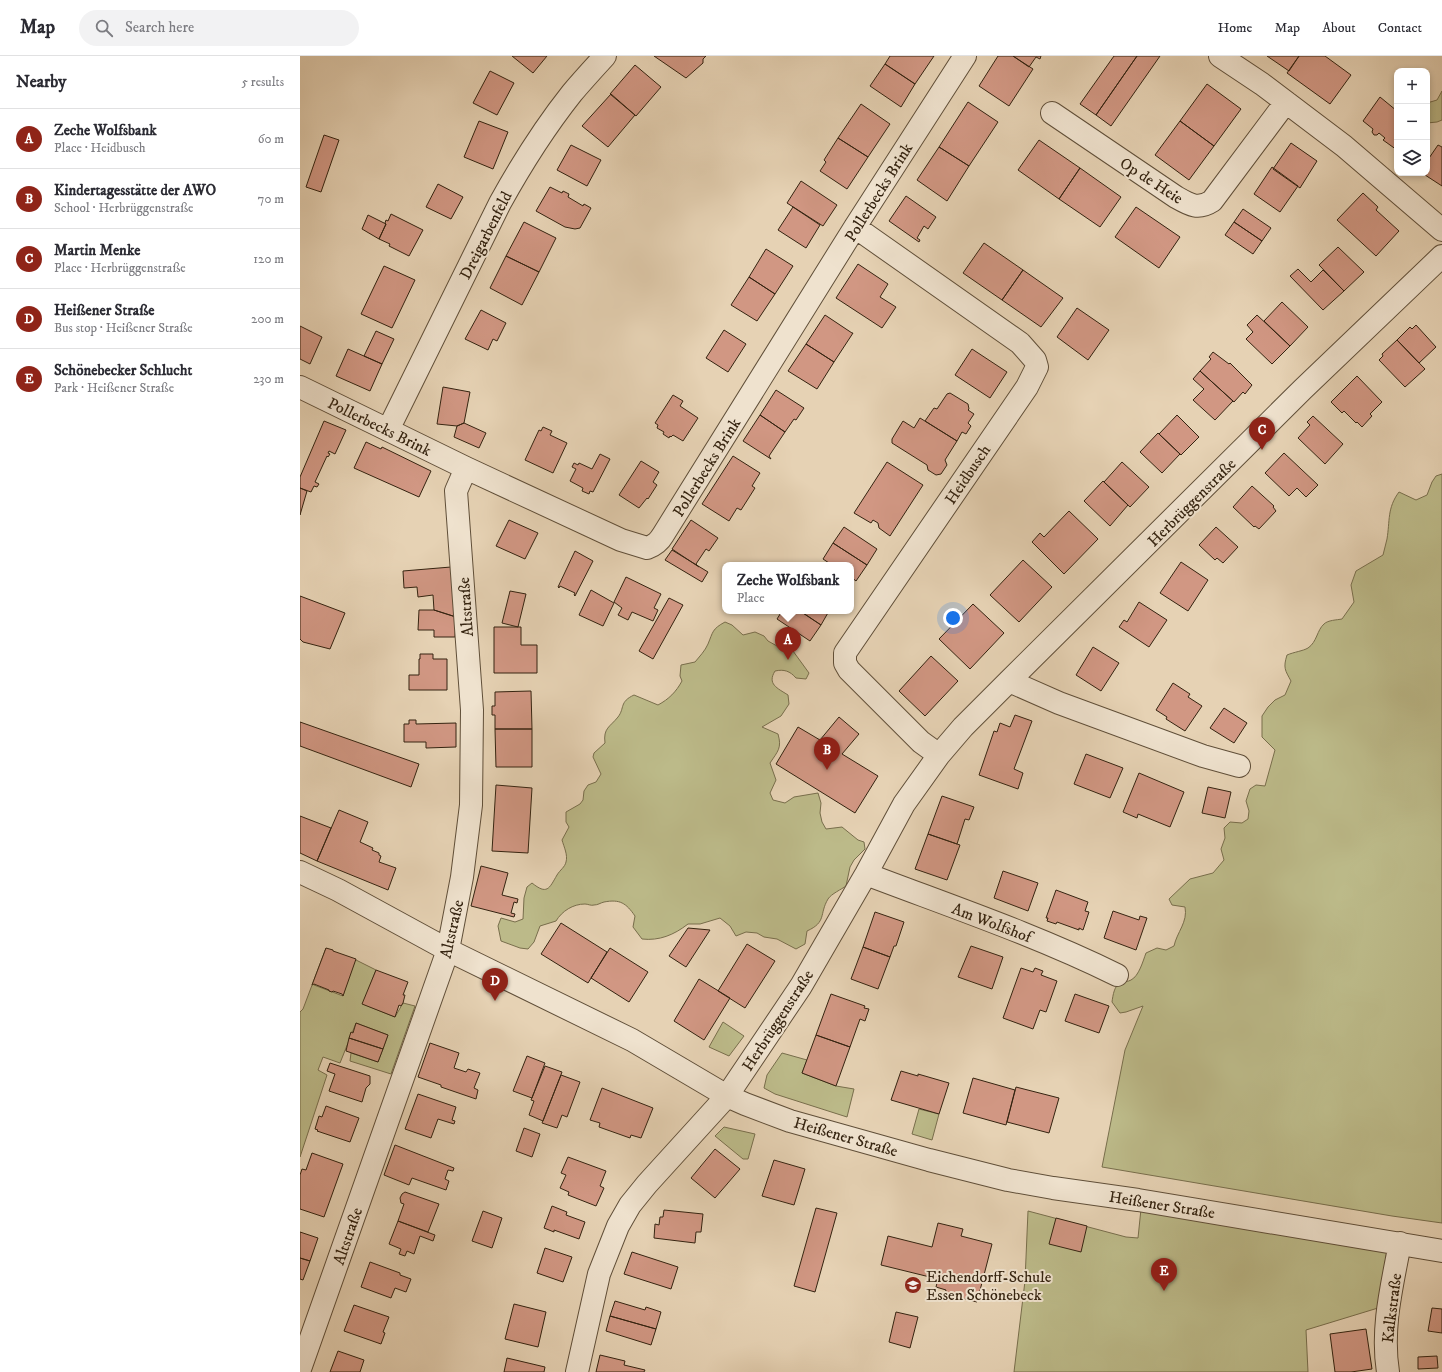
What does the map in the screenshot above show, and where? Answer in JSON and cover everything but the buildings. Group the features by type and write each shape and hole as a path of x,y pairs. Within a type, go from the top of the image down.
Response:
{"street":[{"name":"Dreigarbenfeld","path":"388,430 514,178 552,120 572,93 605,56"},
{"name":"Pollerbecks Brink","path":"300,387 466,468 621,540 647,548 654,546 659,542 855,228 965,56"},
{"path":"1220,56 1262,84 1344,146 1442,230"},
{"name":"Op de Heie","path":"1052,113 1176,197 1188,204 1197,206 1205,205 1212,201 1286,102"},
{"name":"Heidbusch","path":"855,228 1020,343 1035,360 1037,367 1027,387 845,653 845,663 849,670 921,742 939,755"},
{"name":"Herbrüggenstraße","path":"576,1372 599,1274 618,1226 630,1205 647,1184 727,1096 801,986 866,874 904,804 939,755 963,727 1008,681 1313,379 1442,256"},
{"name":"Altstraße","path":"300,1369 448,950 462,877 472,798 472,710 456,491 466,468"},
{"path":"1008,681 1074,708 1202,756 1238,766"},
{"name":"Heißener Straße","path":"300,872 338,890 448,950 632,1040 727,1096 790,1121 928,1160 1008,1180 1442,1250"},
{"name":"Am Wolfshof","path":"866,874 1004,926 1084,958 1117,974"},
{"name":"Kalkstraße","path":"1388,1372 1385,1338 1386,1323 1400,1243"}],"shaded area":[{"path":"1442,91 1442,120 1430,123 1430,102 1437,100"},
{"path":"1442,474 1442,1223 1392,1216 1102,1167 1125,1050 1143,1006 1120,1013 1112,1002 1115,988 1121,982 1130,981 1134,978 1146,953 1157,948 1166,950 1174,946 1184,922 1186,912 1185,907 1172,905 1169,899 1190,879 1213,873 1224,860 1221,849 1225,838 1224,828 1230,822 1242,823 1248,819 1249,811 1246,801 1250,789 1256,785 1265,786 1275,750 1262,737 1262,716 1275,700 1285,695 1291,681 1285,669 1287,655 1308,648 1313,643 1324,624 1330,621 1342,619 1354,602 1351,585 1356,571 1383,555 1392,504 1399,492 1416,500 1427,495 1436,476"},
{"path":"725,622 732,625 743,635 755,632 764,636 768,641 777,646 793,651 809,673 806,679 796,678 784,670 775,671 773,675 772,679 774,685 788,695 789,704 781,716 762,727 778,734 780,743 770,763 776,780 770,793 773,800 785,803 794,797 818,793 821,803 820,813 822,822 826,829 842,827 858,840 864,842 865,849 854,860 850,867 846,886 829,897 825,904 820,921 813,928 807,931 805,944 796,949 777,939 764,937 757,933 746,932 736,936 730,926 720,918 700,924 688,924 672,934 660,938 642,939 633,927 635,916 625,905 614,901 604,902 597,905 581,904 568,909 561,914 556,921 540,926 534,942 528,949 520,948 501,941 498,926 501,918 515,922 523,919 524,898 527,887 532,883 541,889 547,889 564,867 566,854 562,840 569,827 566,822 566,812 580,804 583,800 584,791 588,785 596,782 601,774 593,757 594,753 605,743 606,731 620,714 626,700 634,695 658,705 669,698 682,681 680,676 681,665 695,662 705,649 714,631"},
{"path":"326,948 314,985 343,996 354,959 376,970 363,1004 395,1017 403,1003 415,1006 391,1074 350,1061 351,1053 378,1062 388,1035 356,1023 340,1063 323,1057 318,1070 327,1075 300,1157 300,1012 303,1009"},
{"path":"723,1022 744,1036 729,1056 709,1047"},
{"path":"782,1053 807,1060 802,1073 836,1086 854,1089 847,1117 775,1094 764,1088 767,1075"},
{"path":"919,1109 939,1114 932,1140 912,1134"},
{"path":"724,1127 755,1134 748,1159 743,1159 715,1136"},
{"path":"1141,1209 1388,1244 1378,1308 1306,1330 1308,1372 1014,1372 1025,1281 1028,1211 1126,1237 1138,1238"}],"place":[{"name":"Martin Menke","path":"1262,450"},
{"name":"Zeche Wolfsbank","path":"788,660"},
{"name":"Kindertagesstätte der AWO","path":"827,770"},
{"name":"Heißener Straße","path":"495,1001"},
{"name":"Eichendorff-Schule Essen Schönebeck","path":"913,1285"},
{"name":"Schönebecker Schlucht","path":"1164,1291"}]}
